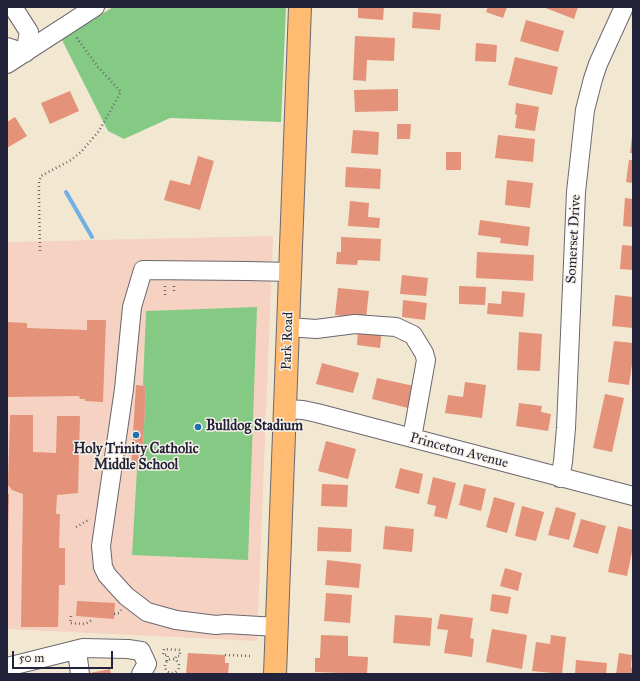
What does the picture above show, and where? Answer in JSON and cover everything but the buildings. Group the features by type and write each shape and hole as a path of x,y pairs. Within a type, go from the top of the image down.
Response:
{"main road":[{"name":"Park Road","path":"275,674 300,7"}],"street":[{"path":"13,7 29,32 25,53"},
{"path":"7,64 95,7"},
{"name":"Somerset Drive","path":"560,478 566,428 576,192 585,110 593,79 624,7"},
{"path":"7,47 25,53"},
{"path":"277,627 226,624 216,625 176,620 147,612 126,596 107,576 103,567 101,546 124,389 132,307 143,270 291,272"},
{"path":"288,327 316,329 355,324 396,327 413,335 424,353 426,360 412,438"},
{"name":"Princeton Avenue","path":"285,409 317,413 633,496"},
{"path":"7,667 84,648 128,648 141,651 147,664 141,674"},
{"path":"77,650 80,674"}],"path":[{"path":"40,251 39,182 41,176 71,160 80,152 99,131 121,92 98,67 66,25"},
{"path":"71,616 70,623 85,624 92,620"},
{"path":"164,649 180,650 180,656 176,656 175,661 178,664 176,672 171,674 167,672 165,668 168,655 163,655 164,649"},
{"path":"225,655 252,656"},
{"path":"167,661 175,661"}],"shaded area":[{"name":"Holy Trinity Catholic Middle School","path":"273,236 257,641 7,629 7,242"}],"green space":[{"path":"113,7 286,7 281,122 170,118 124,139 108,131 62,40"},
{"name":"Bulldog Stadium","path":"257,307 248,560 132,555 137,469 142,469 146,386 143,385 146,311"}],"waterway":[{"path":"66,192 92,237"}],"place":[{"name":"Bulldog Stadium","path":"198,427"},
{"name":"Holy Trinity Catholic Middle School","path":"136,435"}]}
